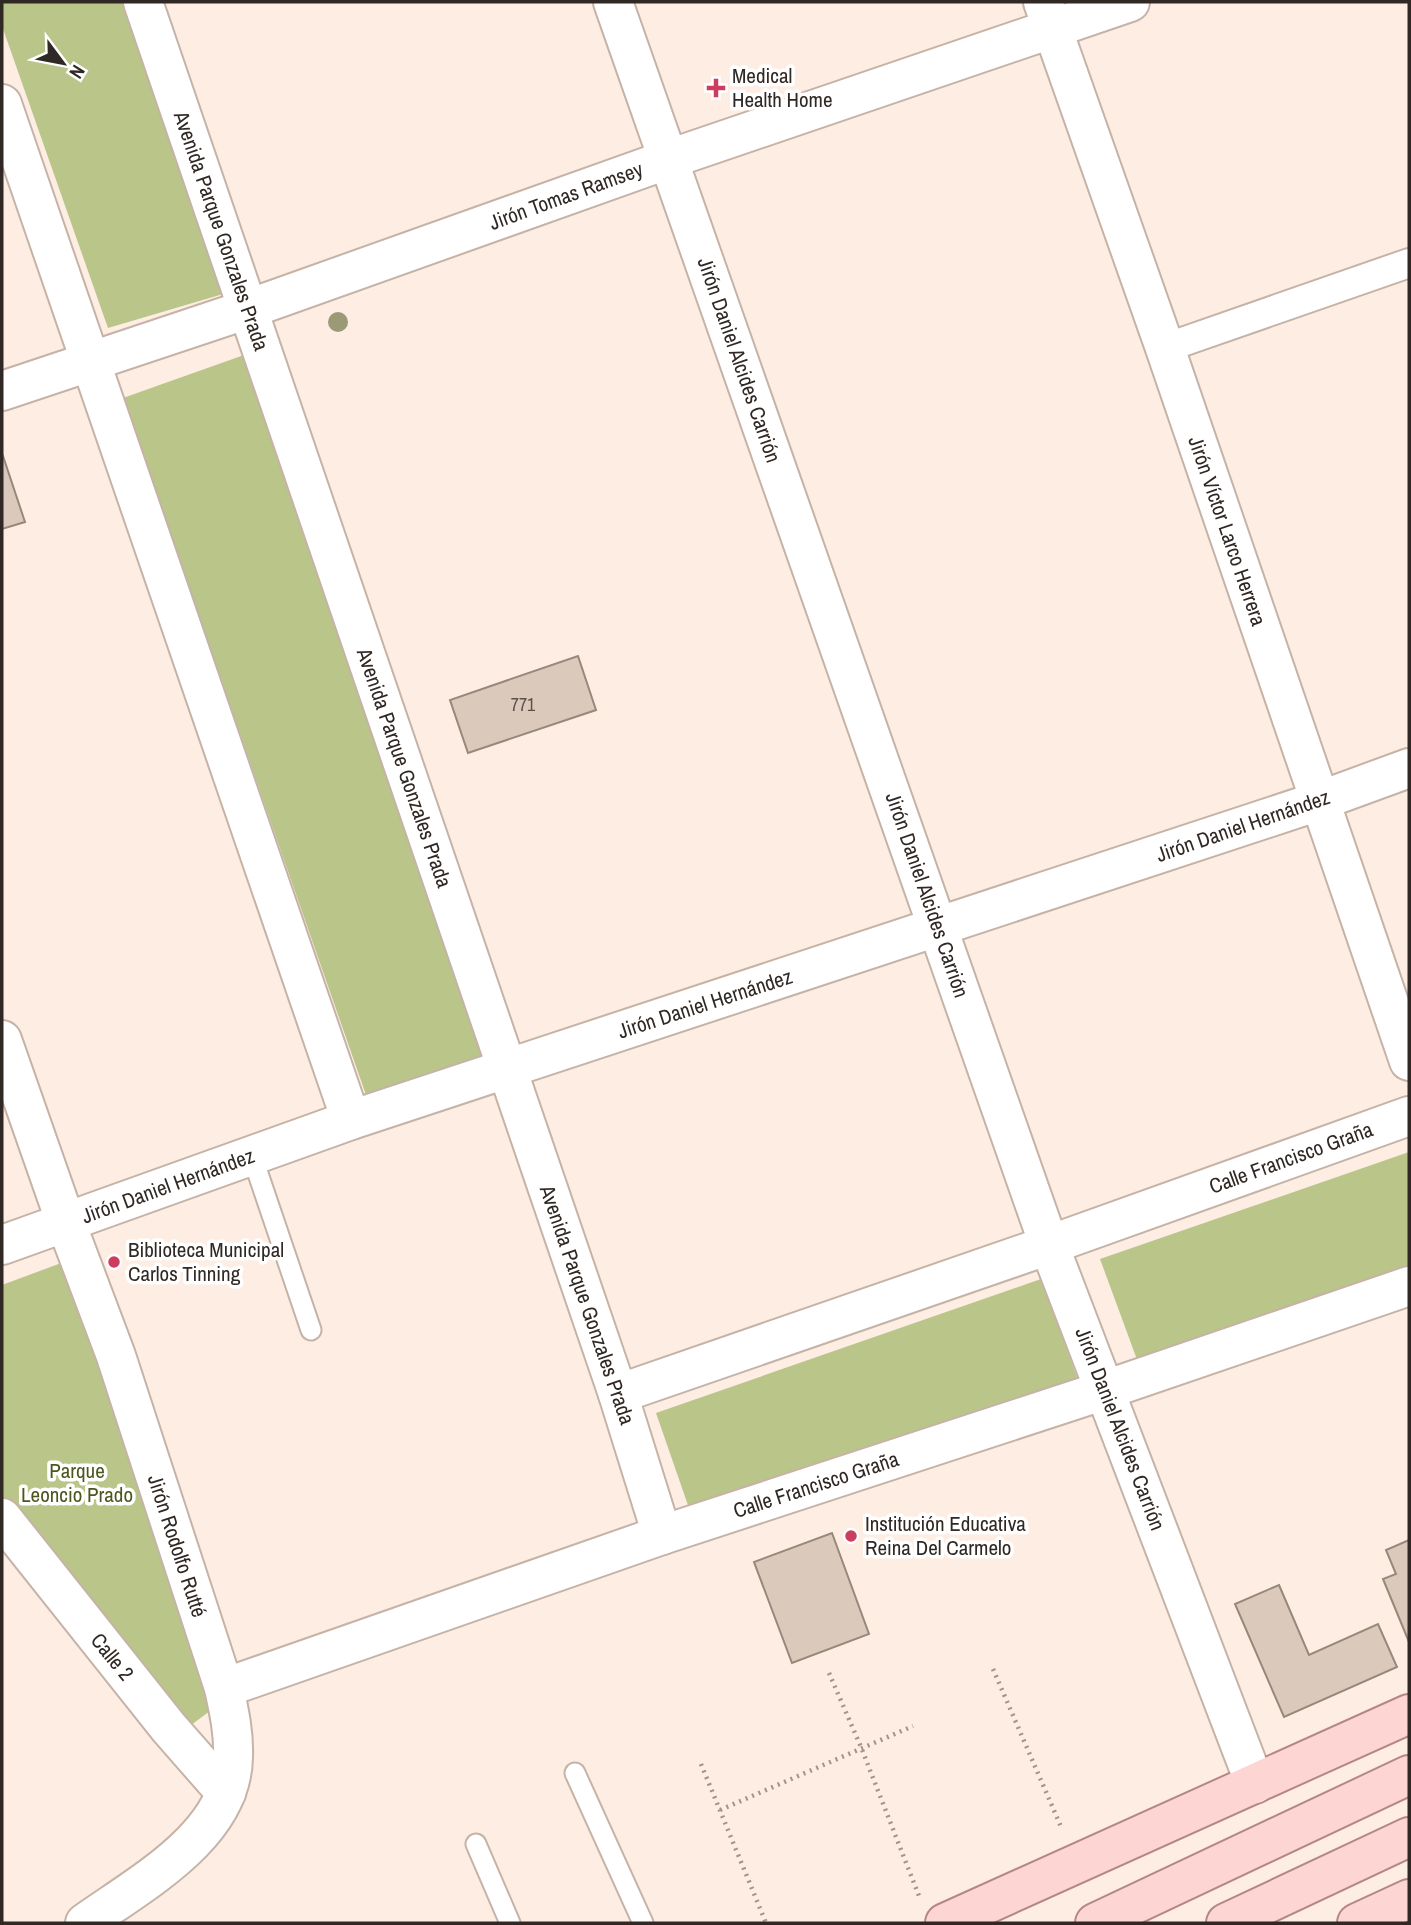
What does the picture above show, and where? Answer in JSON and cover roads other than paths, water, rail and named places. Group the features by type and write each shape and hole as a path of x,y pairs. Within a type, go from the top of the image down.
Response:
{"main road":[{"path":"932,1911 1077,1862 1409,1714"},
{"path":"1095,1923 1409,1776"},
{"path":"1226,1923 1409,1837"},
{"path":"1357,1923 1409,1899"}],"street":[{"name":"Avenida Parque Gonzales Prada","path":"143,2 618,1394 662,1535"},
{"name":"Jirón Daniel Alcides Carrión","path":"613,2 1049,1245 1255,1784"},
{"name":"Jirón Tomas Ramsey","path":"2,391 248,309 668,159 1047,16 1130,2"},
{"name":"Jirón Víctor Larco Herrera","path":"1047,16 1165,348 1409,1061"},
{"path":"2,104 351,1120"},
{"path":"1165,348 1409,263"},
{"name":"Jirón Daniel Hernández","path":"2,1245 351,1120 1319,801 1409,768"},
{"name":"Jirón Rodolfo Rutté","path":"2,1040 116,1356 224,1688 231,1720 233,1759 226,1793 213,1818 191,1846 85,1923"},
{"name":"Calle Francisco Graña","path":"618,1394 1049,1245 1409,1116"},
{"name":"Calle Francisco Graña","path":"224,1688 662,1535 1105,1390 1409,1286"},
{"name":"Calle 2","path":"2,1518 169,1728 226,1793"}],"lane":[{"path":"252,1156 311,1330"},
{"path":"575,1773 643,1923"},
{"path":"476,1844 510,1923"}],"place":[{"name":"Medical Health Home","path":"716,88"},
{"name":"Biblioteca Municipal Carlos Tinning","path":"114,1262"},
{"name":"Institución Educativa Reina Del Carmelo","path":"851,1536"}],"park label":[{"name":"Parque Leoncio Prado","path":"77,1483"}]}
